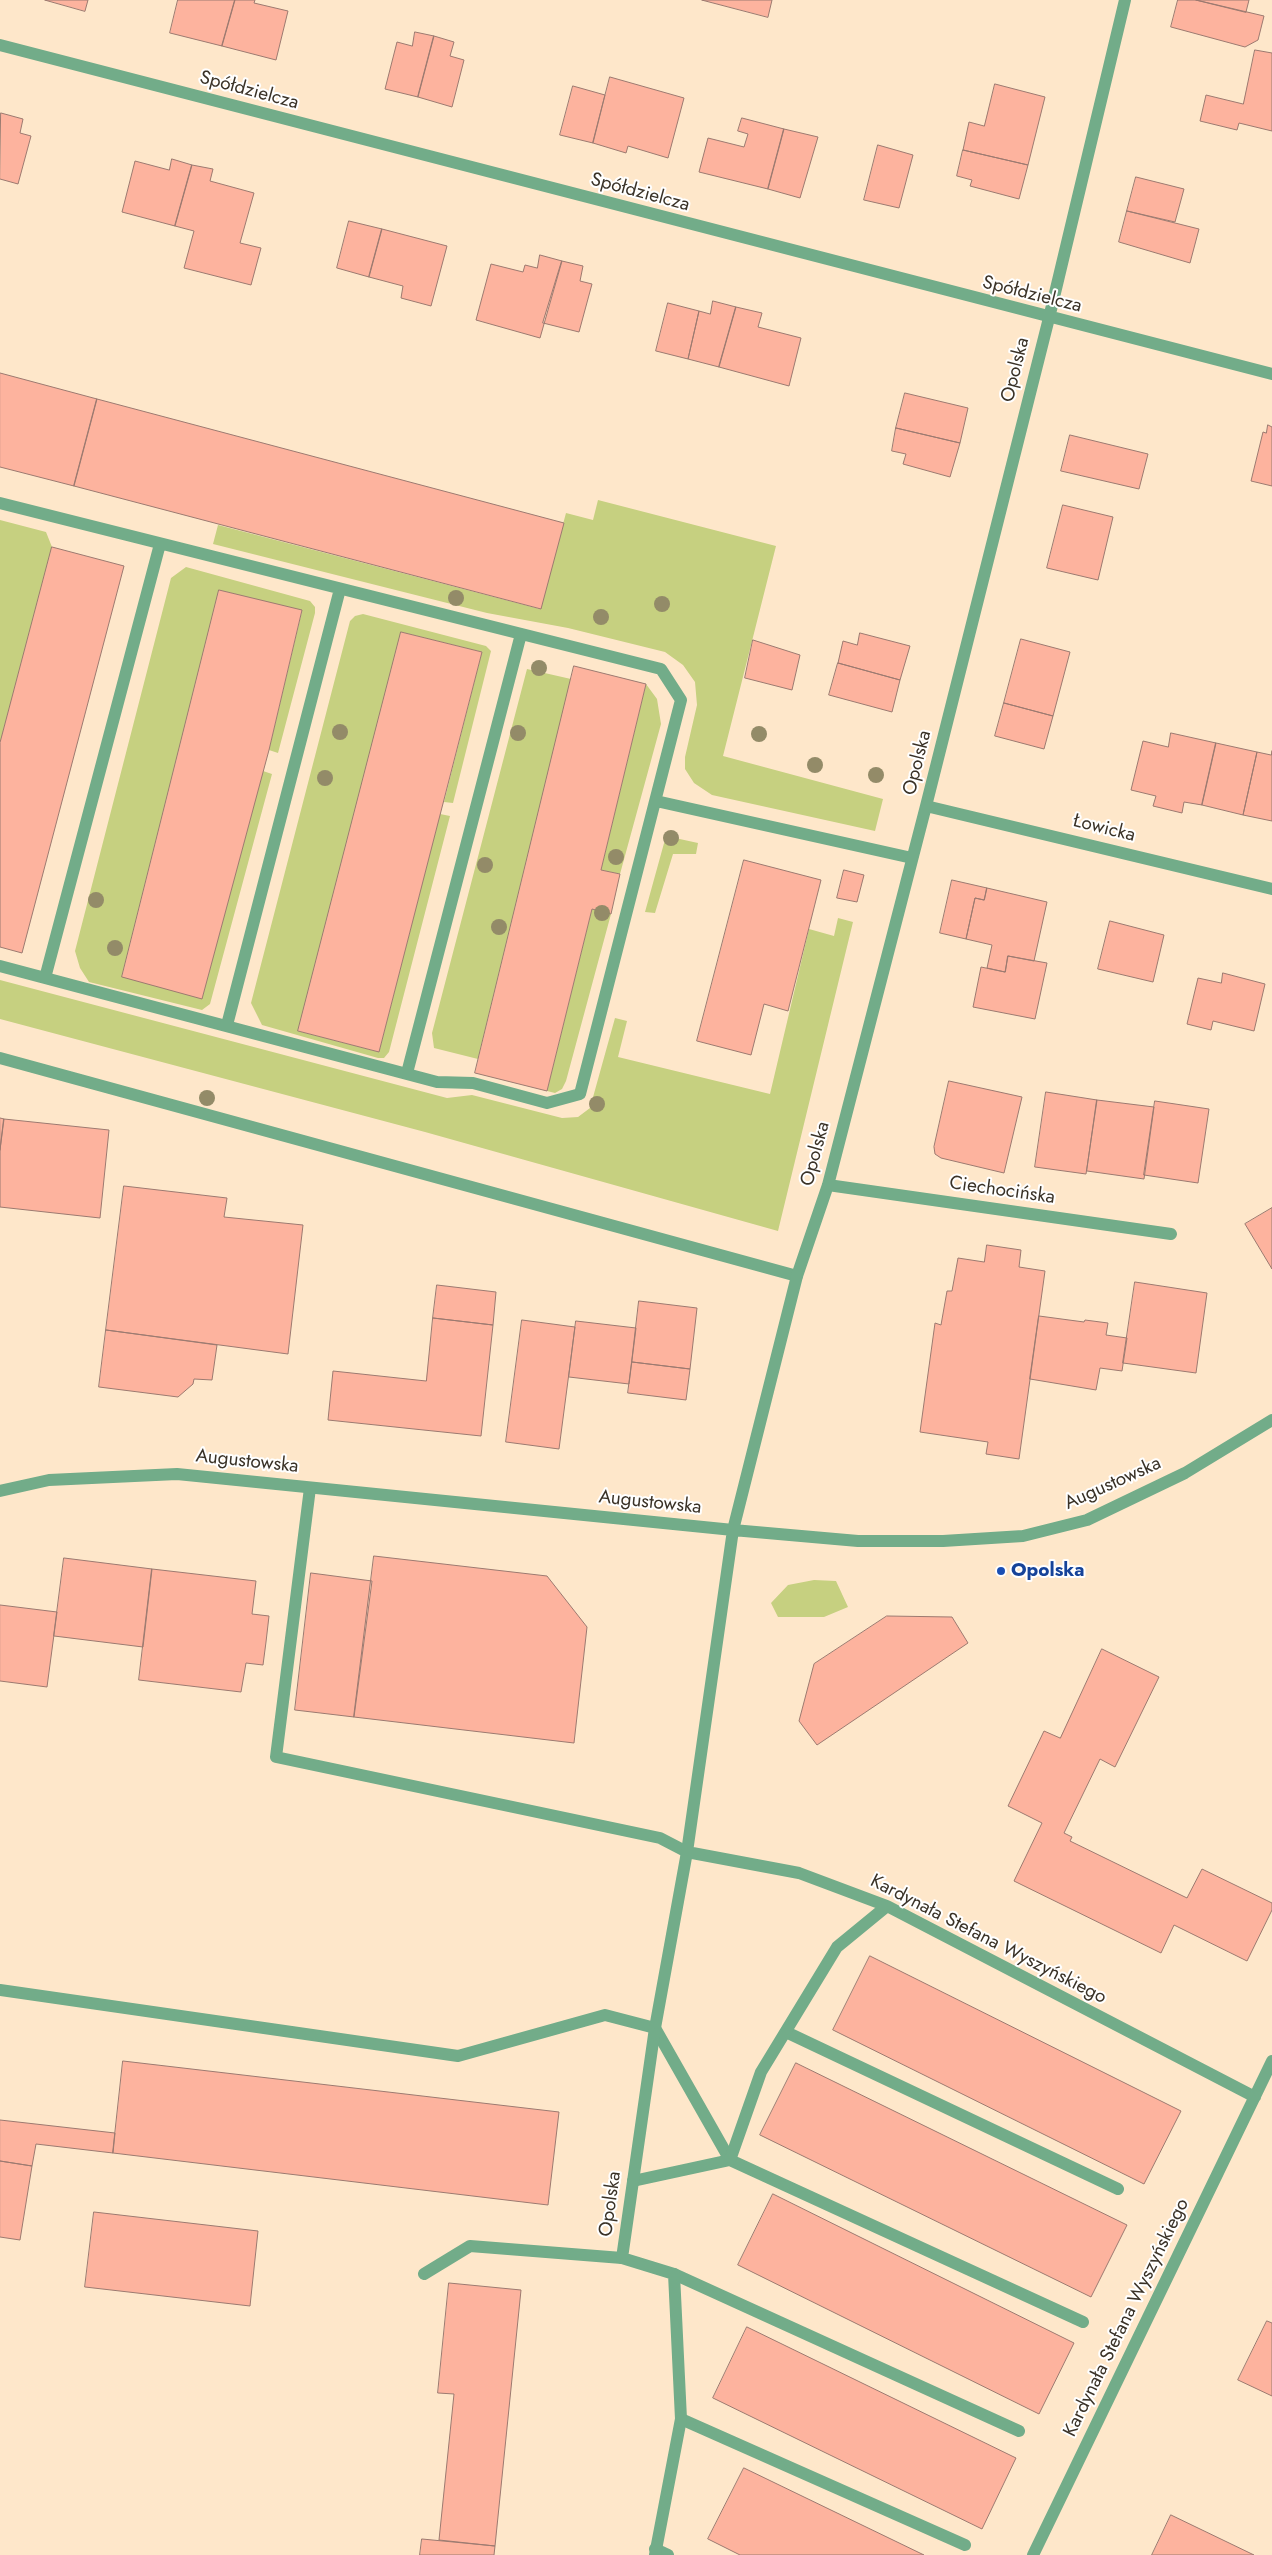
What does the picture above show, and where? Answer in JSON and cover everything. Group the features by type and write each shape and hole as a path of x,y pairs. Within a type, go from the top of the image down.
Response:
{"street":[{"name":"Opolska","path":"732,1530 797,1276 828,1185 926,806 1049,318 1125,0"},
{"name":"Spółdzielcza","path":"0,45 1049,318 1272,374"},
{"path":"0,503 661,669 681,700 580,1094 547,1103 473,1083 438,1082 0,966"},
{"path":"46,978 160,544"},
{"path":"227,1025 340,589"},
{"path":"407,1073 521,634"},
{"path":"656,801 912,858"},
{"name":"Łowicka","path":"926,806 1272,889"},
{"path":"0,1058 797,1276"},
{"name":"Ciechocińska","path":"828,1185 1171,1234"},
{"name":"Augustowska","path":"0,1491 49,1480 177,1474 732,1530 858,1541 943,1542 1022,1536 1087,1520 1185,1473 1272,1420"},
{"name":"Kardynała Stefana Wyszyńskiego","path":"310,1488 276,1757 660,1838 687,1852 799,1873 887,1906 1255,2096"},
{"path":"687,1852 732,1530"},
{"name":"Opolska","path":"687,1852 655,2028 622,2258 674,2274 1018,2430"},
{"path":"730,2160 761,2072 837,1946 887,1906"},
{"path":"0,1990 458,2056 605,2015 655,2028 730,2160 1083,2322"},
{"path":"786,2032 1118,2190"},
{"name":"Kardynała Stefana Wyszyńskiego","path":"1033,2555 1272,2061"},
{"path":"633,2181 730,2160"},
{"path":"424,2274 470,2246 622,2258"},
{"path":"668,2555 655,2552 681,2419 674,2274"},
{"path":"681,2419 965,2545"}],"green space":[{"path":"598,500 776,546 723,756 883,799 875,831 712,795 694,783 685,769 685,757 697,705 695,682 683,665 665,652 568,628 487,613 213,544 218,525 540,609 566,513 593,520"},
{"path":"0,520 46,532 52,547 0,743"},
{"path":"186,567 310,601 315,607 278,753 269,750 302,611 219,590 122,976 202,998 263,771 272,774 210,1004 202,1010 89,982 80,968 75,951 171,578"},
{"path":"363,614 486,646 491,651 453,803 444,802 482,652 401,632 298,1031 379,1052 440,814 450,816 389,1052 384,1058 378,1058 262,1025 251,1003 350,621 355,616"},
{"path":"527,669 571,679 478,1059 434,1048 432,1033"},
{"path":"646,684 657,699 661,724 620,874 601,870"},
{"path":"666,836 698,843 696,854 673,854 655,913 645,912"},
{"path":"592,909 611,914 566,1081 562,1089 555,1093 547,1091"},
{"path":"838,918 853,922 778,1231 425,1132 0,1019 0,980 447,1098 472,1095 562,1118 578,1117 590,1108 615,1018 627,1021 618,1057 770,1094 809,929 834,936"},
{"path":"814,1580 836,1581 848,1607 824,1617 778,1617 771,1603 788,1585"}],"building":[{"path":"45,0 88,0 85,11"},
{"path":"178,0 235,0 222,46 170,33"},
{"path":"235,0 255,0 254,3 288,11 276,60 222,46"},
{"path":"702,0 772,0 768,17"},
{"path":"1178,0 1196,0 1264,16 1258,40 1245,47 1171,27"},
{"path":"1196,0 1249,0 1246,12"},
{"path":"415,32 434,36 418,97 385,89 397,42 412,46"},
{"path":"434,36 454,42 450,56 464,60 452,107 418,97"},
{"path":"1255,50 1272,53 1272,131 1239,123 1237,130 1200,121 1206,95 1243,104"},
{"path":"610,77 684,98 668,158 628,146 626,153 593,143"},
{"path":"995,84 1045,97 1028,165 963,150 969,122 984,126"},
{"path":"573,86 605,95 593,143 560,135"},
{"path":"1,113 23,119 20,133 31,136 18,184 0,179"},
{"path":"742,118 784,129 768,189 699,172 708,138 744,147 748,134 738,131"},
{"path":"784,129 818,137 800,198 768,189"},
{"path":"878,145 913,155 899,208 864,200"},
{"path":"963,150 1028,165 1019,199 970,186 972,180 957,176"},
{"path":"172,159 192,165 175,226 122,212 135,161 169,170"},
{"path":"192,165 213,169 210,181 254,193 240,243 261,248 251,285 184,268 194,231 175,226"},
{"path":"1136,177 1184,189 1175,222 1127,211"},
{"path":"1127,211 1199,229 1190,263 1119,242"},
{"path":"349,221 382,229 369,277 337,268"},
{"path":"382,229 447,246 431,306 401,298 403,286 369,277"},
{"path":"540,255 562,261 540,338 476,320 491,264 523,272 525,265 537,268"},
{"path":"562,261 583,266 580,281 592,284 579,332 543,323"},
{"path":"713,301 736,307 719,367 688,359 699,311 710,314"},
{"path":"668,303 699,311 688,359 656,351"},
{"path":"736,307 762,313 758,327 801,338 789,386 719,367"},
{"path":"0,373 97,399 74,486 0,467"},
{"path":"905,393 968,408 960,443 896,428"},
{"path":"97,399 564,523 541,609 74,486"},
{"path":"1268,425 1272,427 1272,486 1251,481 1263,432 1266,433"},
{"path":"896,428 960,443 950,477 903,464 906,454 892,451"},
{"path":"1070,435 1148,454 1139,489 1061,471"},
{"path":"1063,505 1113,517 1098,580 1047,568"},
{"path":"52,547 124,566 22,953 0,947 0,743"},
{"path":"219,590 302,610 269,750 202,999 122,977"},
{"path":"401,632 482,652 379,1052 298,1031"},
{"path":"860,633 910,646 900,680 838,663 843,641 857,645"},
{"path":"1021,639 1070,652 1053,716 1004,703"},
{"path":"753,640 800,655 792,690 745,678"},
{"path":"838,663 900,680 892,712 829,695"},
{"path":"574,666 646,684 601,870 620,874 611,914 592,909 547,1091 475,1073"},
{"path":"1004,703 1053,716 1044,749 995,736"},
{"path":"1171,733 1216,743 1202,805 1184,802 1182,813 1153,806 1156,796 1131,790 1143,741 1168,747"},
{"path":"1216,743 1257,752 1243,815 1202,805"},
{"path":"1272,751 1272,821 1243,815 1257,752 1271,755"},
{"path":"744,860 821,880 788,1011 764,1004 751,1055 697,1041"},
{"path":"844,870 864,875 857,902 837,898"},
{"path":"952,880 987,888 984,900 975,898 966,939 940,933"},
{"path":"987,888 1047,902 1034,961 1008,956 1005,972 987,968 992,945 966,939 975,898 984,900"},
{"path":"1110,921 1164,935 1153,982 1098,969"},
{"path":"1008,956 1047,963 1035,1019 973,1007 981,967 1005,972"},
{"path":"1223,973 1265,984 1254,1031 1213,1021 1211,1030 1187,1024 1198,978 1221,983"},
{"path":"949,1081 1022,1097 1004,1173 941,1158 935,1154 934,1147"},
{"path":"1046,1092 1097,1100 1086,1174 1035,1167"},
{"path":"1097,1100 1154,1107 1144,1179 1087,1171"},
{"path":"1155,1101 1209,1109 1198,1183 1144,1175"},
{"path":"0,1118 4,1119 0,1150"},
{"path":"4,1119 109,1130 100,1218 0,1207 0,1150"},
{"path":"124,1186 227,1198 224,1217 303,1225 288,1354 106,1330"},
{"path":"1272,1208 1272,1269 1245,1224"},
{"path":"987,1245 1021,1250 1019,1267 1045,1271 1019,1459 986,1454 988,1442 920,1432 935,1323 941,1325 947,1291 952,1291 958,1258 984,1262"},
{"path":"1135,1282 1207,1293 1196,1373 1123,1363"},
{"path":"437,1285 496,1292 493,1325 433,1318"},
{"path":"639,1301 697,1308 690,1369 632,1362"},
{"path":"1039,1316 1108,1323 1106,1335 1127,1338 1122,1371 1100,1368 1096,1390 1030,1379"},
{"path":"433,1318 493,1325 481,1436 328,1420 333,1371 426,1381"},
{"path":"522,1320 575,1327 559,1449 506,1442"},
{"path":"576,1321 636,1328 629,1384 569,1377"},
{"path":"106,1330 217,1345 212,1380 194,1379 193,1384 178,1397 99,1387"},
{"path":"632,1362 690,1369 686,1400 628,1393"},
{"path":"374,1556 547,1576 587,1627 574,1743 354,1717"},
{"path":"64,1558 152,1569 143,1647 54,1636"},
{"path":"152,1569 256,1581 252,1614 269,1616 263,1665 246,1663 241,1692 139,1680"},
{"path":"311,1573 372,1581 354,1717 295,1710"},
{"path":"0,1605 57,1612 47,1687 0,1681"},
{"path":"887,1616 952,1617 968,1643 817,1745 799,1721 814,1664"},
{"path":"1102,1649 1159,1677 1115,1767 1100,1759 1064,1833 1072,1837 1070,1841 1187,1898 1202,1869 1272,1903 1272,1910 1247,1961 1174,1925 1161,1953 1014,1881 1042,1823 1008,1806 1044,1731 1060,1738"},
{"path":"870,1956 1181,2111 1144,2184 833,2030"},
{"path":"123,2061 559,2112 548,2205 113,2153"},
{"path":"796,2063 1127,2225 1091,2297 760,2135"},
{"path":"0,2120 115,2133 113,2153 36,2144 32,2166 0,2161"},
{"path":"0,2161 32,2166 20,2240 0,2237"},
{"path":"773,2194 1074,2343 1039,2414 738,2265"},
{"path":"94,2212 258,2231 250,2306 85,2287"},
{"path":"449,2283 521,2290 495,2546 439,2540 454,2394 438,2393"},
{"path":"1267,2321 1272,2323 1272,2396 1238,2380"},
{"path":"747,2327 1016,2458 982,2529 713,2398"},
{"path":"744,2468 924,2555 740,2555 708,2539"},
{"path":"1171,2515 1254,2555 1152,2555"},
{"path":"422,2539 495,2546 494,2555 420,2555"}],"place":[{"name":"Opolska","path":"1001,1571"}]}
